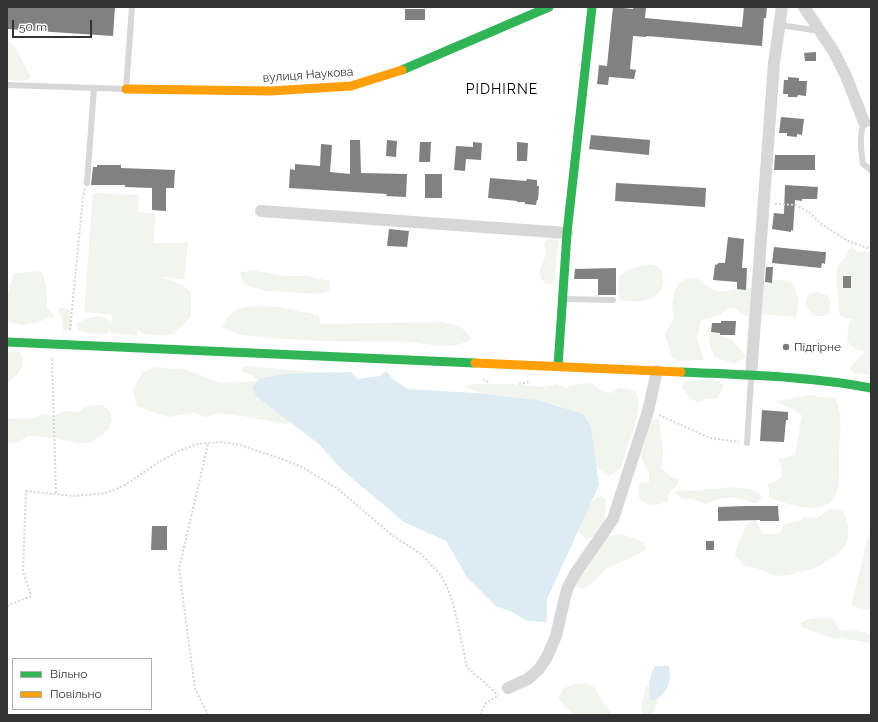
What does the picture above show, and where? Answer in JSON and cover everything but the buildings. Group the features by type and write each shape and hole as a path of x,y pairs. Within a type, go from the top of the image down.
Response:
{"main road":[{"name":"вулиця Наукова","path":"126,89 271,91 352,86 400,71 549,7"},
{"path":"558,366 567,233 592,7"},
{"path":"7,342 751,375 844,383 871,388"}],"street":[{"path":"751,375 774,63 782,7"},
{"path":"804,7 834,52 868,123"},
{"path":"261,211 567,233"},
{"path":"503,692 528,680 539,669 547,657 556,636 564,597 568,587 575,574 613,519 648,411 657,371"}],"lane":[{"path":"7,85 126,89 132,7"},
{"path":"780,25 820,32"},
{"path":"87,183 94,88"},
{"path":"868,123 861,131 860,140 863,164 871,170"},
{"path":"562,299 613,300"},
{"path":"748,443 751,375"}],"path":[{"path":"68,345 83,197 87,183"},
{"path":"763,204 796,205 810,213 820,223 850,242 871,249"},
{"path":"53,344 52,362 56,494"},
{"path":"648,411 710,438 748,443"},
{"path":"7,606 31,596 23,571 26,491 74,496 107,493 125,485 157,463 179,451 197,444 221,442 240,445 304,468 338,489 392,535 421,554 440,574 448,589 454,607 467,667 503,692 485,704 480,715"},
{"path":"208,443 179,569 195,689 208,715"}],"shaded area":[{"path":"7,39 15,47 31,77 28,79 20,81 7,79"},
{"path":"93,193 139,195 138,212 156,214 153,243 188,243 184,279 161,277 184,286 191,293 191,316 174,334 143,334 138,330 137,336 111,333 111,329 106,334 91,334 78,330 77,324 92,317 104,318 112,324 112,315 84,312"},
{"path":"559,236 555,278 553,284 546,284 540,277 540,269 546,254 544,244 546,240"},
{"path":"852,247 858,252 871,252 871,375 853,373 850,368 865,351 854,348 849,343 847,340 849,321 853,320 840,316 837,267"},
{"path":"650,265 656,266 662,271 662,288 658,294 645,300 620,300 618,289 619,276 633,268"},
{"path":"252,270 285,276 307,276 330,281 329,291 320,294 265,291 244,284 240,273"},
{"path":"40,271 43,274 47,292 47,308 55,316 38,322 22,325 7,321 7,298 13,275 16,273"},
{"path":"688,278 699,279 706,286 718,291 728,291 744,287 751,288 750,316 743,315 735,308 727,309 720,315 701,320 697,337 703,358 702,360 679,361 672,357 665,334 674,318 672,307 675,290 680,282"},
{"path":"781,280 791,282 796,292 798,307 796,317 760,314 763,286 770,281"},
{"path":"817,292 828,296 830,303 829,314 814,316 808,308 806,303 807,297 809,294"},
{"path":"244,307 279,307 318,315 321,324 441,322 460,326 472,338 469,341 457,345 437,346 411,342 322,341 241,335 221,327 229,316 236,310"},
{"path":"59,308 65,308 70,311 72,328 68,331 63,330 62,318 58,312"},
{"path":"709,328 715,329 723,337 731,339 745,354 745,358 735,363 722,360 714,356 707,330"},
{"path":"7,352 20,352 22,357 22,366 18,374 7,383"},
{"path":"248,366 315,372 336,372 293,406 290,424 220,413 206,417 194,413 168,417 137,406 133,390 143,372 155,367 187,370 220,383 258,381 253,376 241,371 242,367"},
{"path":"386,371 395,381 408,389 476,393 538,400 583,414 591,428 599,485 547,599 547,622 527,621 512,612 496,606 467,577 446,541 404,522 342,470 319,444 257,397 252,387 261,378 285,374 351,372 358,379 380,376"},
{"path":"713,379 724,385 721,392 715,399 706,399 698,403 689,397 682,388 684,381"},
{"path":"591,383 600,390 611,393 619,388 635,391 639,402 634,429 628,442 621,468 608,477 591,462 564,408 531,399 480,393 465,386 475,384 511,384 544,387 556,384 566,388 577,384"},
{"path":"812,395 835,398 838,404 840,416 840,429 839,477 835,497 828,504 810,508 799,507 769,498 768,484 776,481 782,476 782,468 778,459 795,454 802,416 796,411 776,401"},
{"path":"103,405 110,412 112,421 109,429 90,443 28,436 15,444 7,443 7,419 33,418 43,414 53,416 65,411 79,412 86,406"},
{"path":"659,419 663,452 661,468 671,477 679,479 678,484 667,495 669,501 653,505 642,501 639,498 639,483 649,482 649,474 641,456 650,421"},
{"path":"732,487 754,490 762,497 757,503 752,503 744,499 733,497 719,499 706,504 695,500 681,498 674,492 679,490 692,491"},
{"path":"601,496 606,499 602,527 597,536 585,539 576,528 589,505"},
{"path":"830,509 843,510 848,525 848,538 846,545 837,555 814,569 776,576 744,565 735,555 737,546 747,524 755,519 762,534 780,533 784,526 788,523 799,521 805,517 817,518"},
{"path":"871,526 871,611 851,606"},
{"path":"619,534 631,537 644,543 646,550 606,569 595,581 583,589 571,585 587,570 594,551 608,536"},
{"path":"833,618 840,631 856,630 864,632 871,636 871,643 841,638 835,639 802,627 801,623 806,620"},
{"path":"655,666 669,666 670,679 663,694 657,699 650,700 649,690 651,675"},
{"path":"586,683 595,688 612,715 574,715 558,699 564,688 576,684"},
{"path":"655,683 659,693 657,703 651,715 643,715 641,708 646,687"}],"traffic: fast":[{"path":"402,70 549,7"},
{"path":"558,366 567,233 592,7"},
{"path":"7,342 475,363"},
{"path":"681,372 800,378 871,388"}],"traffic: slow":[{"path":"126,89 271,91 351,86 402,70"},
{"path":"475,363 681,372"}],"place":[{"name":"Підгірне","path":"786,347"}],"district":[{"name":"PIDHIRNE","path":"502,90"}]}
